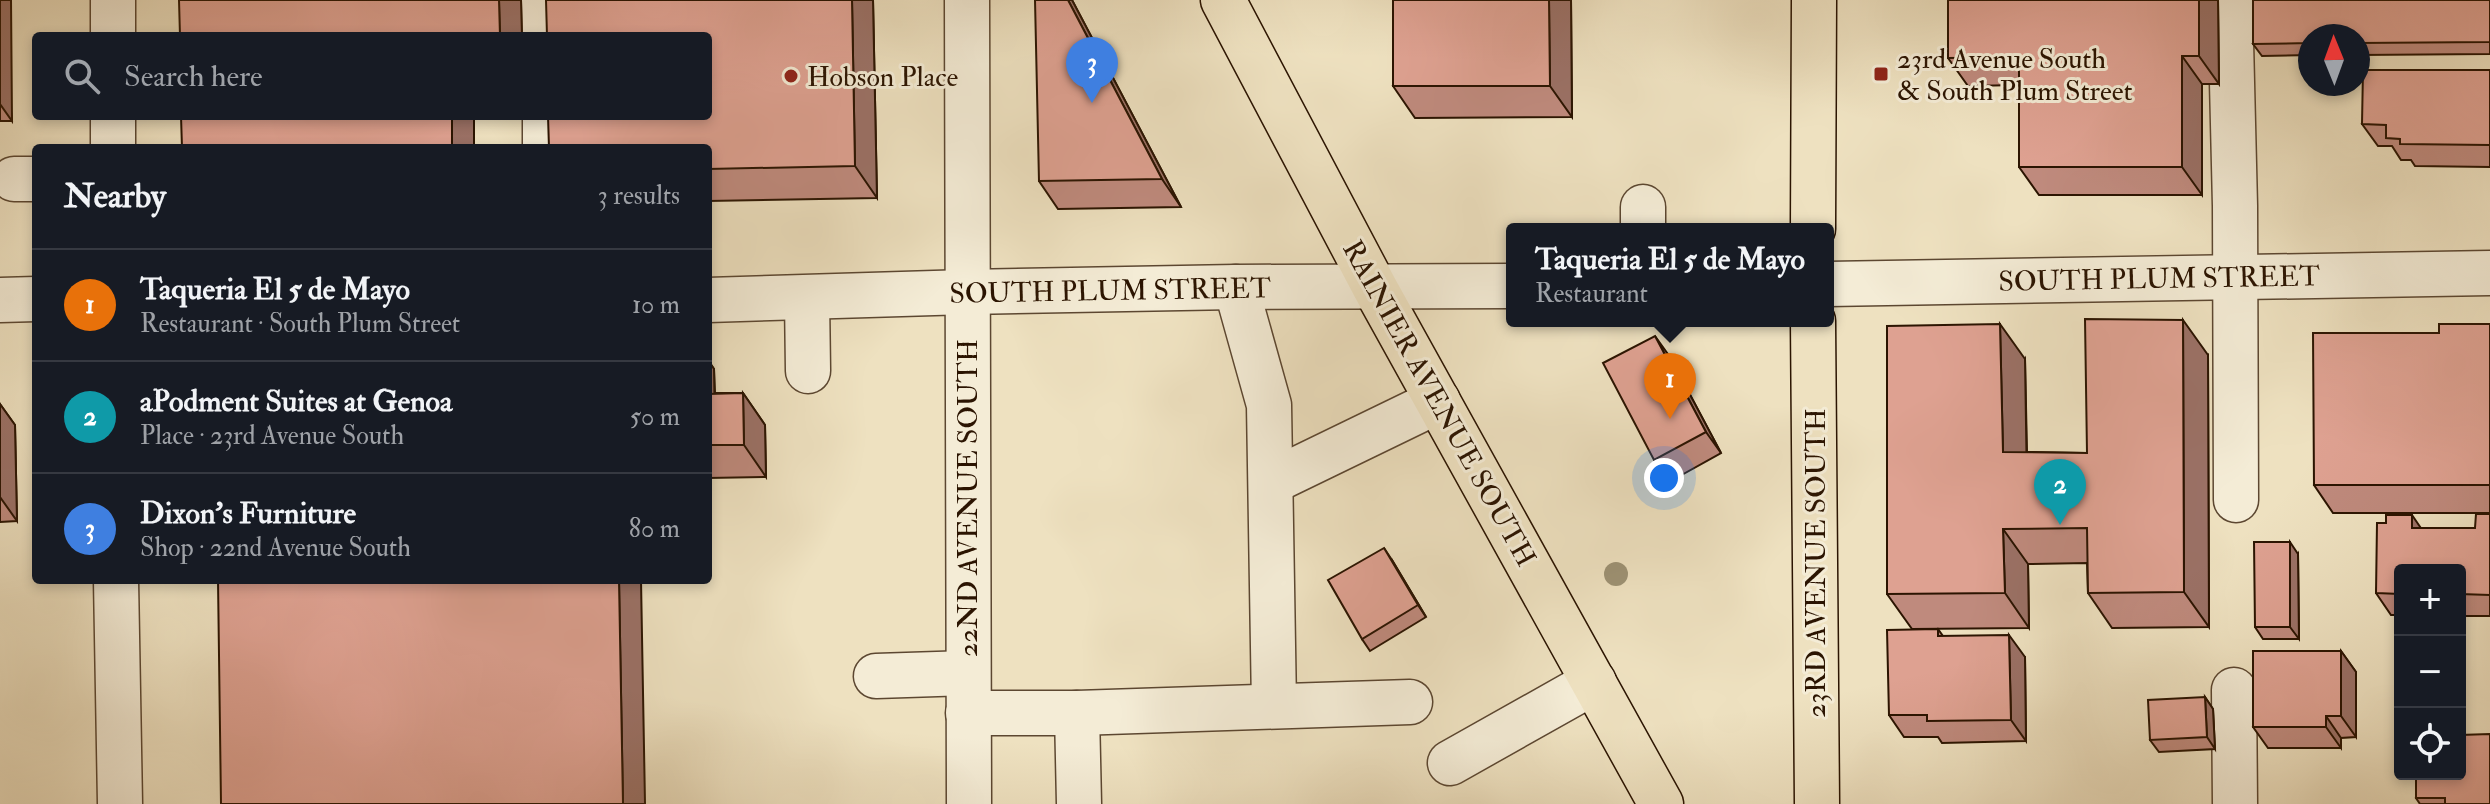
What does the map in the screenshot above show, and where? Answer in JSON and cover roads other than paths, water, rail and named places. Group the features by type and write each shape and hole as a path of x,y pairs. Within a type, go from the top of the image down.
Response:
{"main road":[{"name":"RAINIER AVENUE SOUTH","path":"1223,0 1375,288 1661,804"},
{"path":"1813,223 1814,0"},
{"name":"23RD AVENUE SOUTH","path":"1813,327 1817,804"}],"street":[{"path":"113,0 113,32"},
{"path":"544,0 545,32"},
{"name":"22ND AVENUE SOUTH","path":"967,0 969,804"},
{"path":"2230,0 2236,500"},
{"path":"113,120 113,144"},
{"path":"545,120 545,144"},
{"name":"SOUTH PLUM STREET","path":"1834,284 2490,273"},
{"name":"SOUTH PLUM STREET","path":"712,300 1236,287 1506,286"},
{"path":"1236,287 1269,405 1274,706"},
{"path":"807,298 808,371"},
{"path":"0,300 32,299"},
{"path":"1271,482 1438,401"},
{"path":"116,584 120,804"},
{"path":"876,676 1077,713 1410,702"},
{"path":"1450,763 1594,682"},
{"path":"2234,690 2235,804"},
{"path":"1077,713 1079,804"}],"place":[{"name":"23rd Avenue South & South Plum Street","path":"1881,74"},
{"name":"Hobson Place","path":"791,76"},
{"name":"Dixon's Furniture","path":"1092,103"},
{"name":"Taqueria El 5 de Mayo","path":"1670,419"},
{"name":"aPodment Suites at Genoa","path":"2060,525"}]}
